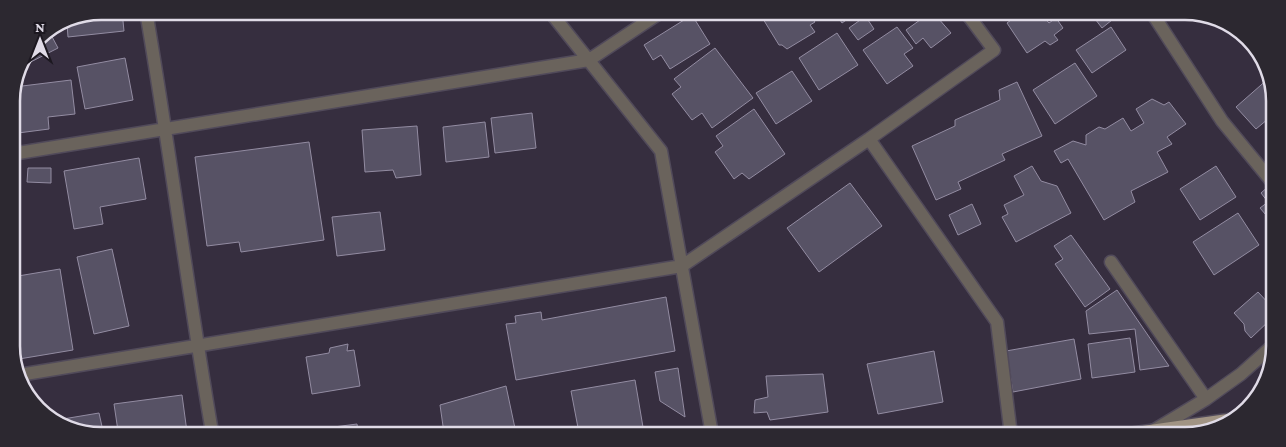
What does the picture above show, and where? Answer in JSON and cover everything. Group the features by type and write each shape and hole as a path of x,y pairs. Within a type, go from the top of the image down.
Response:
{"main road":[{"path":"1187,427 1203,424"}],"street":[{"path":"147,20 166,129 211,427"},
{"path":"557,20 661,151 711,427"},
{"path":"20,153 588,60 649,20"},
{"path":"25,374 682,266 869,140 994,50 972,20"},
{"path":"1157,20 1222,121 1266,174"},
{"path":"869,140 997,322 1010,427"},
{"path":"1111,262 1206,399"},
{"path":"1161,427 1206,399 1265,352"}],"building":[{"path":"101,20 123,20 124,31 68,37 67,28 70,26"},
{"path":"684,20 695,20 710,44 670,69 661,55 653,60 644,45"},
{"path":"764,20 814,20 815,22 810,25 815,32 787,49 779,45"},
{"path":"860,20 868,20 874,29 858,40 849,28"},
{"path":"920,20 940,20 951,33 931,48 923,38 916,44 906,30"},
{"path":"1011,20 1046,20 1049,23 1057,20 1063,28 1054,35 1058,40 1050,45 1045,41 1027,53 1007,23"},
{"path":"1096,20 1112,20 1102,28"},
{"path":"897,27 913,48 904,54 913,66 887,84 863,50"},
{"path":"1111,27 1126,50 1092,73 1076,50"},
{"path":"837,33 858,65 819,90 799,58"},
{"path":"52,37 58,48 30,62"},
{"path":"715,48 753,98 712,128 702,113 692,120 672,94 681,87 674,79"},
{"path":"125,58 133,100 85,109 77,67"},
{"path":"1075,63 1097,96 1055,124 1033,90"},
{"path":"792,71 812,101 776,124 756,93"},
{"path":"71,80 75,114 48,117 49,129 20,133 22,86"},
{"path":"1017,82 1042,136 1002,154 1005,160 958,182 961,189 936,200 912,146 955,126 955,120 1000,100 999,90"},
{"path":"1263,83 1266,121 1256,129 1236,107"},
{"path":"1152,99 1164,105 1169,102 1186,124 1167,137 1172,144 1157,152 1168,172 1131,191 1135,202 1104,220 1068,159 1061,163 1054,151 1073,141 1086,145 1086,135 1099,127 1105,129 1123,118 1131,131 1144,123 1136,109"},
{"path":"754,109 785,154 749,179 742,173 734,179 715,152 723,146 716,136"},
{"path":"532,113 536,148 495,153 491,118"},
{"path":"485,122 489,157 446,162 443,127"},
{"path":"417,126 421,175 396,178 393,170 365,172 362,130"},
{"path":"309,142 324,240 241,252 239,242 207,246 195,157"},
{"path":"139,158 146,199 100,207 103,224 74,229 64,171"},
{"path":"1032,166 1041,181 1057,186 1071,213 1016,242 1002,217 1008,214 1004,205 1024,195 1014,176"},
{"path":"1216,166 1236,197 1200,220 1180,189"},
{"path":"28,168 51,168 51,183 27,182"},
{"path":"850,183 882,226 819,272 787,228"},
{"path":"1266,188 1266,199 1261,193"},
{"path":"972,204 981,224 958,235 949,215"},
{"path":"1266,204 1266,215 1260,208"},
{"path":"380,212 385,250 337,256 332,217"},
{"path":"1238,213 1259,245 1214,275 1193,242"},
{"path":"1071,235 1110,289 1085,307 1055,264 1063,259 1054,246"},
{"path":"112,249 129,326 94,334 77,257"},
{"path":"60,269 73,350 22,359 20,276"},
{"path":"1117,290 1169,366 1140,370 1135,329 1089,334 1086,311"},
{"path":"1258,292 1266,301 1266,324 1251,338 1245,331 1244,324 1234,313"},
{"path":"666,297 675,351 516,380 506,324 516,323 515,316 541,312 542,320"},
{"path":"1130,338 1135,372 1092,378 1088,344"},
{"path":"1074,339 1081,379 1013,392 1006,351"},
{"path":"348,344 347,351 354,350 360,386 312,394 306,357 329,353 330,348"},
{"path":"934,351 943,402 878,414 867,364"},
{"path":"678,368 685,417 660,401 655,372"},
{"path":"823,374 828,412 770,420 767,412 754,413 755,400 768,397 766,376"},
{"path":"635,380 643,427 578,427 571,391"},
{"path":"506,386 515,427 443,427 440,405"},
{"path":"182,395 186,427 117,427 114,404"},
{"path":"99,413 102,427 80,424 66,419"},
{"path":"357,424 357,427 334,427"}]}
